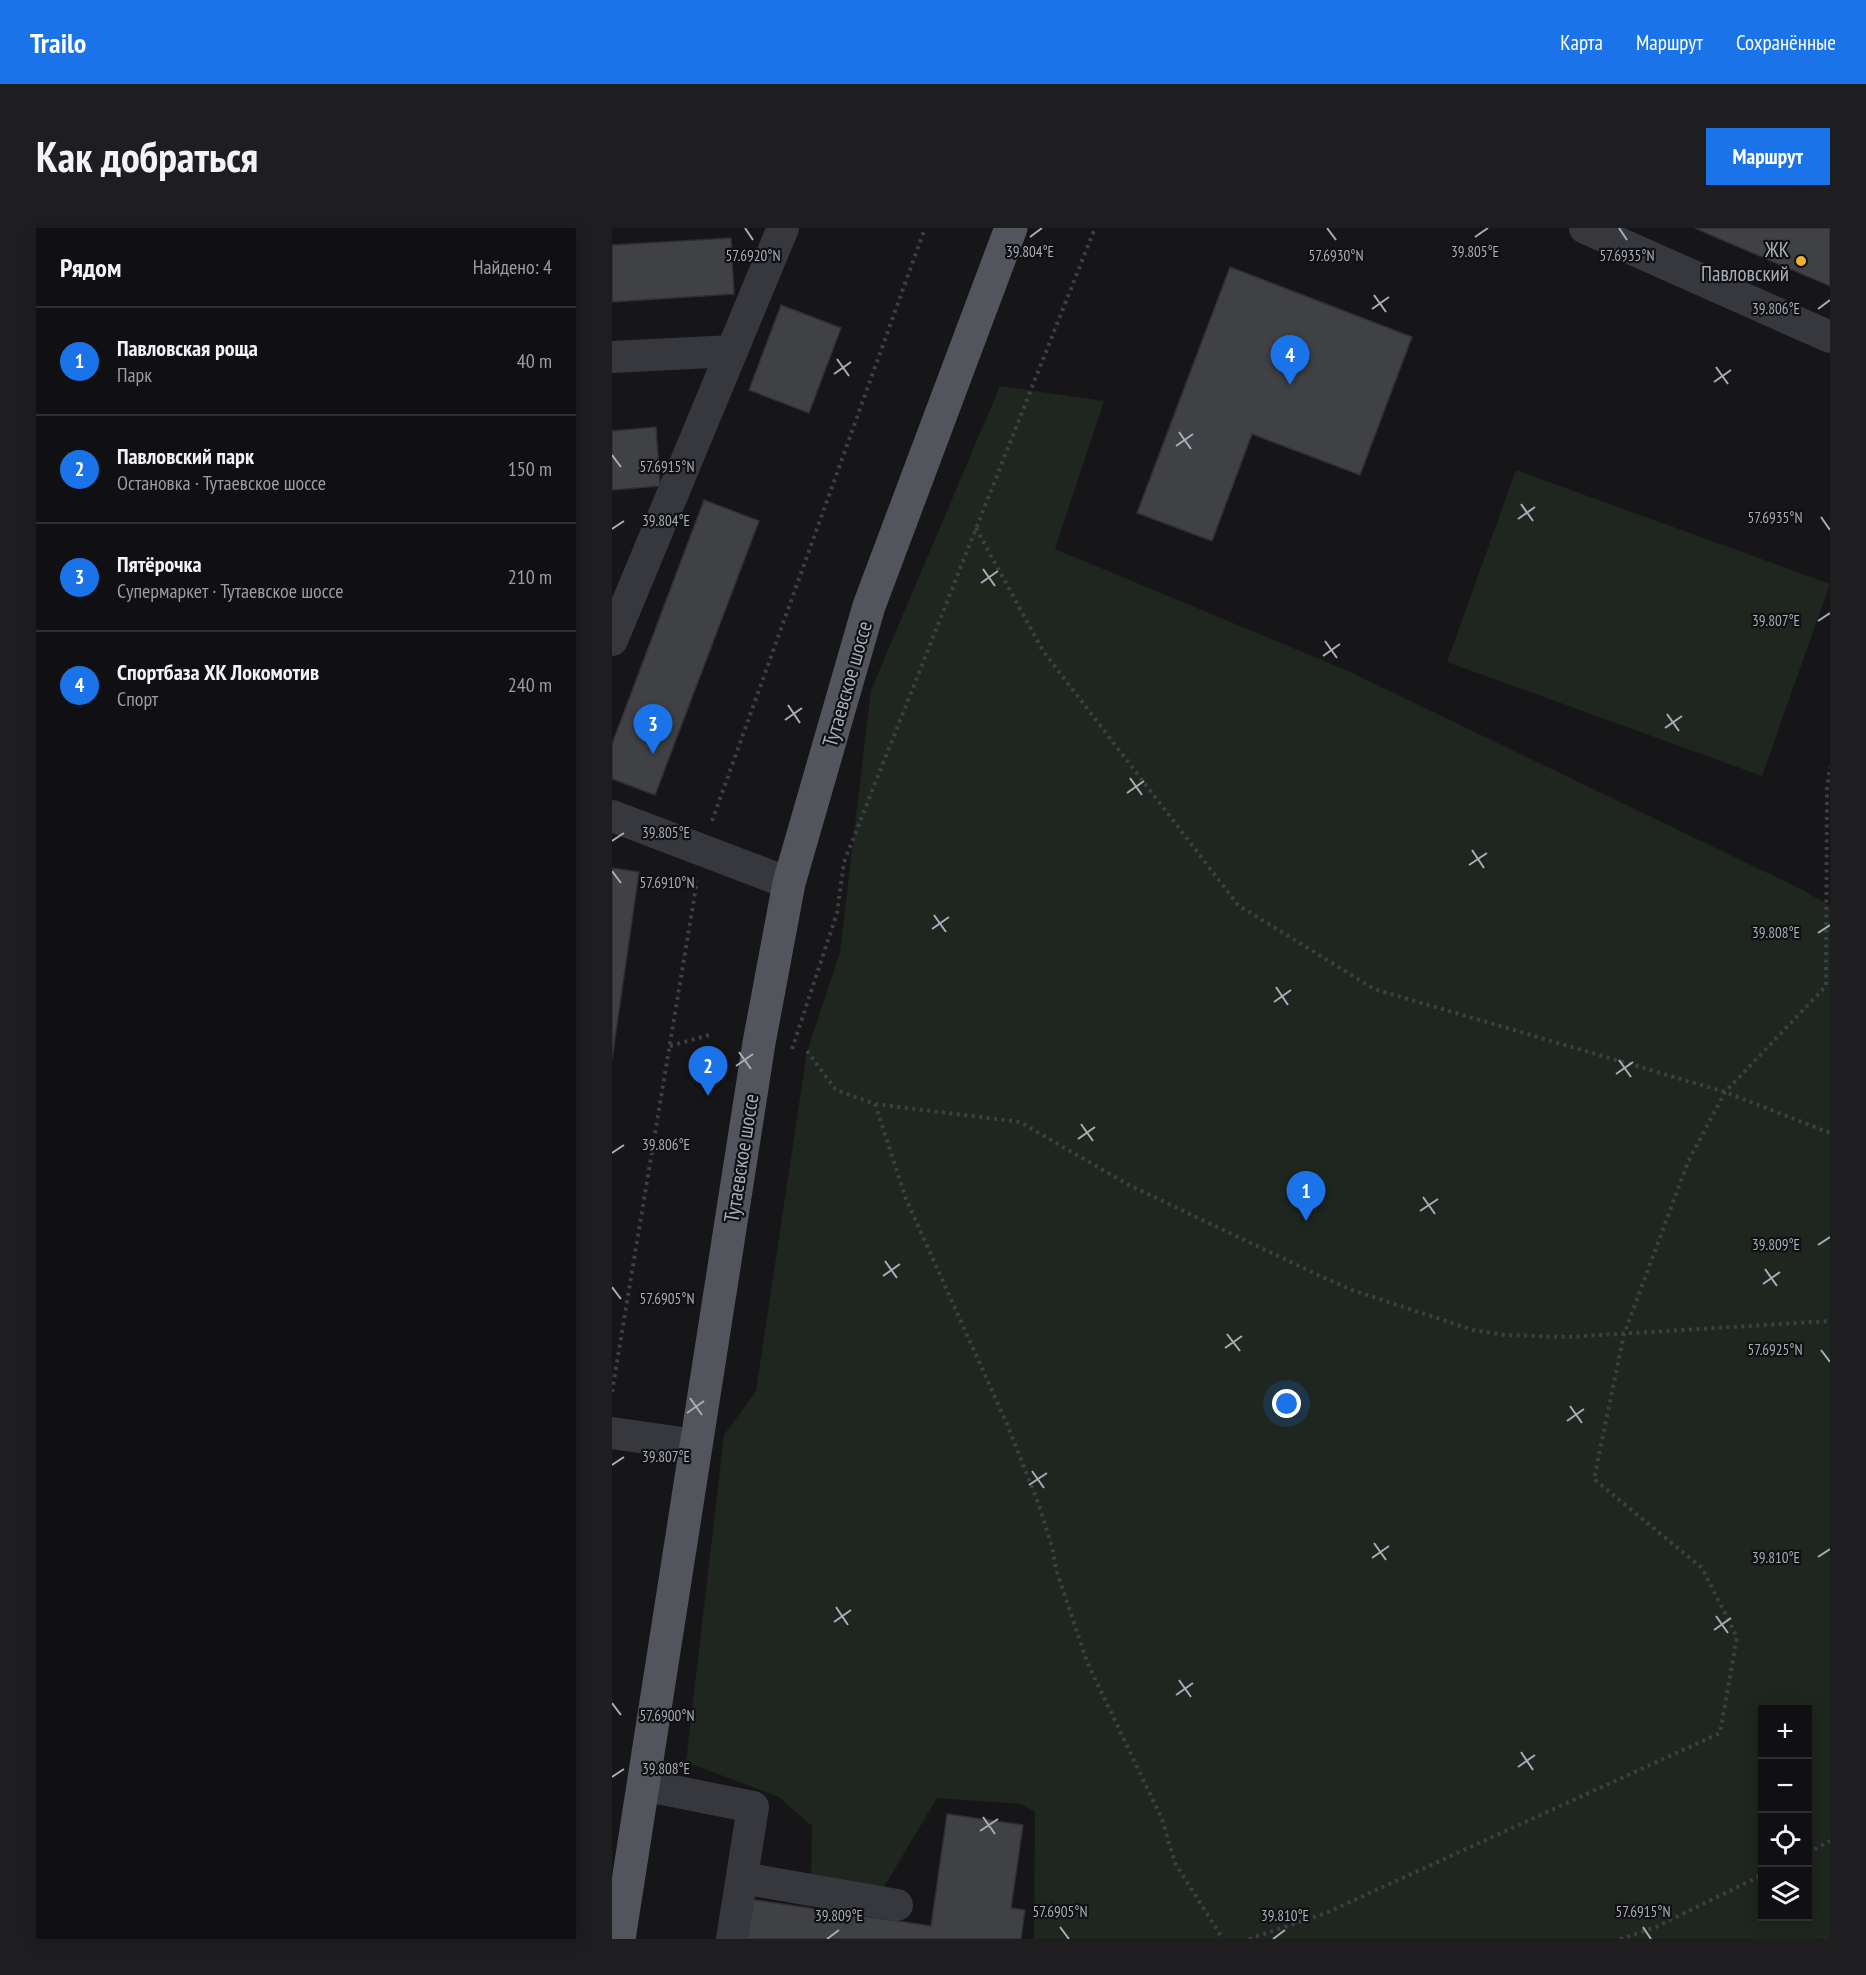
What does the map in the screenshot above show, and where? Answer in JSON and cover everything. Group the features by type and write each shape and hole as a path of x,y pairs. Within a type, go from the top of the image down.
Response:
{"main road":[{"name":"Тутаевское шоссе","path":"619,1939 759,1043 789,883 869,606 1011,228"}],"lane":[{"path":"612,640 783,228"},
{"path":"1585,228 1830,337"},
{"path":"612,357 732,351"},
{"path":"612,816 789,883"},
{"path":"612,1433 696,1446"},
{"path":"643,1785 753,1807 732,1939"},
{"path":"741,1878 897,1905"}],"path":[{"path":"612,1392 702,849 925,228"},
{"path":"792,1048 837,913 844,862 1095,228"},
{"path":"976,528 1043,651 1238,905 1374,989 1725,1092 1830,1132"},
{"path":"1249,1939 1326,1913 1720,1733 1737,1637 1702,1568 1594,1479 1624,1334 1688,1162 1725,1092 1826,986 1827,789 1830,767"},
{"path":"670,1046 709,1035"},
{"path":"807,1051 836,1090 875,1104 1020,1122 1127,1184 1320,1276 1352,1290 1473,1330 1505,1335 1568,1337 1830,1321"},
{"path":"875,1104 909,1207 1007,1424 1039,1505 1056,1569 1087,1662 1162,1819 1175,1863 1222,1939"},
{"path":"1812,1850 1830,1841"},
{"path":"1620,1939 1656,1927 1758,1877"}],"shaded area":[{"path":"1000,386 1104,401 1055,549 1346,670 1801,889 1830,906 1830,1939 1034,1939 1035,1812 1021,1804 937,1798 881,1892 811,1877 812,1826 779,1797 686,1762 724,1435 756,1391 807,1051 840,952 871,690"},
{"path":"1516,470 1830,584 1762,776 1447,662"}],"building":[{"name":"ЖК Павловский","path":"1695,228 1830,228 1830,286 1715,237"},
{"path":"731,238 734,294 612,302 612,245"},
{"path":"1230,267 1412,337 1360,475 1252,434 1212,541 1137,513"},
{"path":"781,305 841,328 809,413 749,390"},
{"path":"656,427 660,486 612,490 612,431"},
{"path":"704,500 759,521 655,795 612,779 612,744"},
{"path":"612,868 639,872 612,1059"},
{"path":"947,1814 1023,1825 1011,1908 1025,1910 1021,1939 742,1939 748,1899 931,1926"}],"place":[{"name":"ЖК Павловский","path":"1801,261"},
{"name":"Спортбаза ХК Локомотив","path":"1290,385"},
{"name":"Пятёрочка","path":"653,754"},
{"name":"Павловский парк","path":"708,1096"},
{"name":"Павловская роща","path":"1306,1221"}]}
